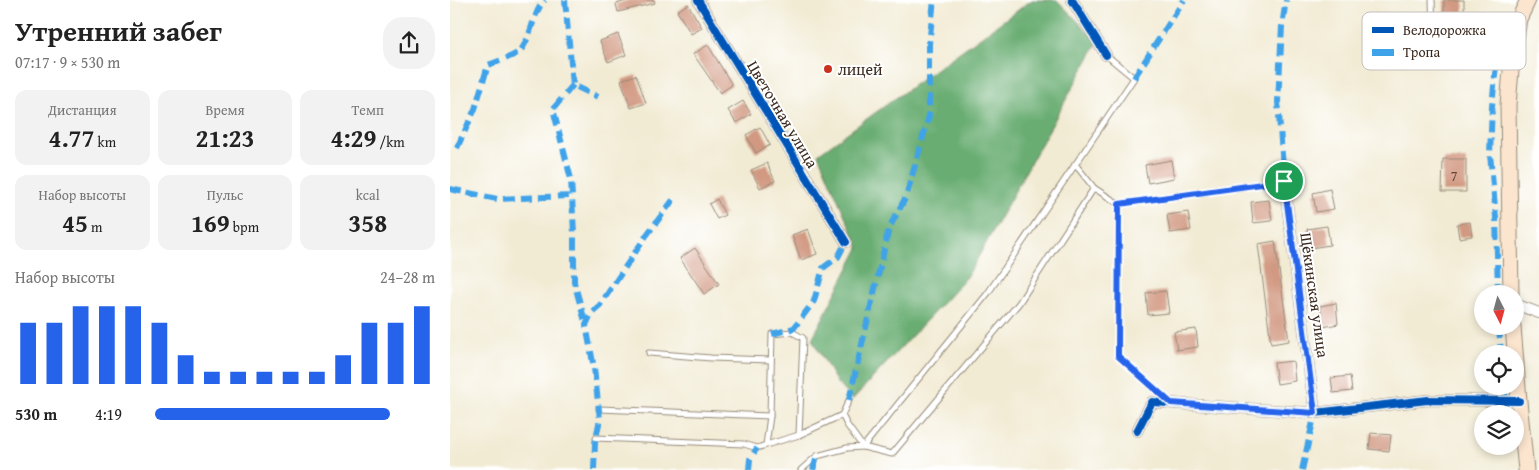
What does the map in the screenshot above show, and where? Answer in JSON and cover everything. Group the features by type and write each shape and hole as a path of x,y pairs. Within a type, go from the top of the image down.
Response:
{"main road":[{"path":"1523,12 1528,0"},
{"path":"1511,70 1508,105 1511,285"},
{"path":"1514,335 1526,470"}],"street":[{"name":"Цветочная улица","path":"698,0 846,242"},
{"path":"1072,0 1106,55"},
{"name":"Щёкинская улица","path":"1284,181 1315,413"},
{"path":"1524,307 1539,313"},
{"path":"1137,431 1152,402 1315,413 1428,400 1519,402"}],"lane":[{"path":"863,446 988,293 1134,78 1106,55"},
{"path":"1075,164 1094,188 1119,204 1284,181"},
{"path":"801,470 817,456 847,448 863,446 892,454 1019,303 1094,188"},
{"path":"1119,204 1118,356 1171,403"},
{"path":"766,445 770,416 772,334 792,332 802,338 799,435"},
{"path":"649,353 771,360"},
{"path":"596,438 744,444 757,448 799,435 842,415 849,400"},
{"path":"599,409 770,416"},
{"path":"842,415 846,425 863,446"}],"green space":[{"path":"1032,0 1057,0 1098,42 967,277 852,400 837,383 812,339 859,248 818,154"}],"building":[{"path":"629,0 654,0 655,3 618,12 616,4"},
{"path":"1444,0 1464,0 1464,12 1444,12"},
{"path":"688,4 702,28 691,34 677,11"},
{"path":"618,34 626,55 608,62 600,41"},
{"path":"708,45 732,85 720,93 693,54"},
{"path":"636,75 646,103 631,108 621,80"},
{"path":"743,101 751,114 736,123 728,110"},
{"path":"760,127 770,145 756,153 746,135"},
{"path":"1443,159 1466,159 1466,192 1442,192"},
{"path":"1171,160 1174,178 1148,183 1145,165"},
{"path":"767,163 775,181 760,188 751,170"},
{"path":"1330,189 1334,209 1316,212 1313,193"},
{"path":"717,199 725,215 717,219 709,204"},
{"path":"1269,200 1272,221 1253,223 1251,202"},
{"path":"1188,212 1191,230 1170,233 1167,215"},
{"path":"1470,222 1472,236 1459,238 1457,224"},
{"path":"1327,226 1330,245 1310,248 1307,229"},
{"path":"808,229 817,254 801,260 792,235"},
{"path":"1275,241 1289,341 1271,344 1258,244"},
{"path":"695,248 719,284 704,294 680,258"},
{"path":"1166,291 1169,313 1148,315 1146,293"},
{"path":"1336,303 1338,324 1323,327 1320,306"},
{"path":"1196,329 1198,347 1177,350 1174,332"},
{"path":"1293,361 1295,381 1277,384 1274,363"},
{"path":"1350,376 1352,391 1333,393 1331,378"},
{"path":"1371,433 1391,435 1389,451 1369,449"}],"marked path":[{"path":"457,148 475,109 488,65 510,57 521,50 528,38 538,10 545,0"},
{"path":"565,0 573,85 598,97"},
{"path":"849,400 889,228 906,197 929,116 929,44 934,0"},
{"path":"1134,78 1184,0"},
{"path":"1284,181 1278,102 1282,26 1286,0"},
{"path":"1496,70 1490,154 1496,217 1498,285"},
{"path":"573,85 553,109 571,179 574,282 586,325"},
{"path":"450,189 497,199 572,196"},
{"path":"594,470 595,443 600,419 594,368 586,325 592,312 600,305 646,236 673,200"},
{"path":"772,334 794,328 814,301 823,268 838,257 846,242"},
{"path":"1500,335 1500,345"},
{"path":"1505,395 1506,401"},
{"path":"1302,470 1315,413"},
{"path":"749,470 750,459 757,448"},
{"path":"813,470 817,456"}],"cycle path":[{"path":"698,0 846,242"},
{"path":"1072,0 1106,55"},
{"path":"1284,181 1315,413"},
{"path":"1137,431 1152,402 1315,413 1428,400 1519,401"}],"place":[{"name":"лицей","path":"828,69"}],"route":[{"path":"1284,181 1315,413 1171,403 1118,356 1119,204 1284,181"}]}
